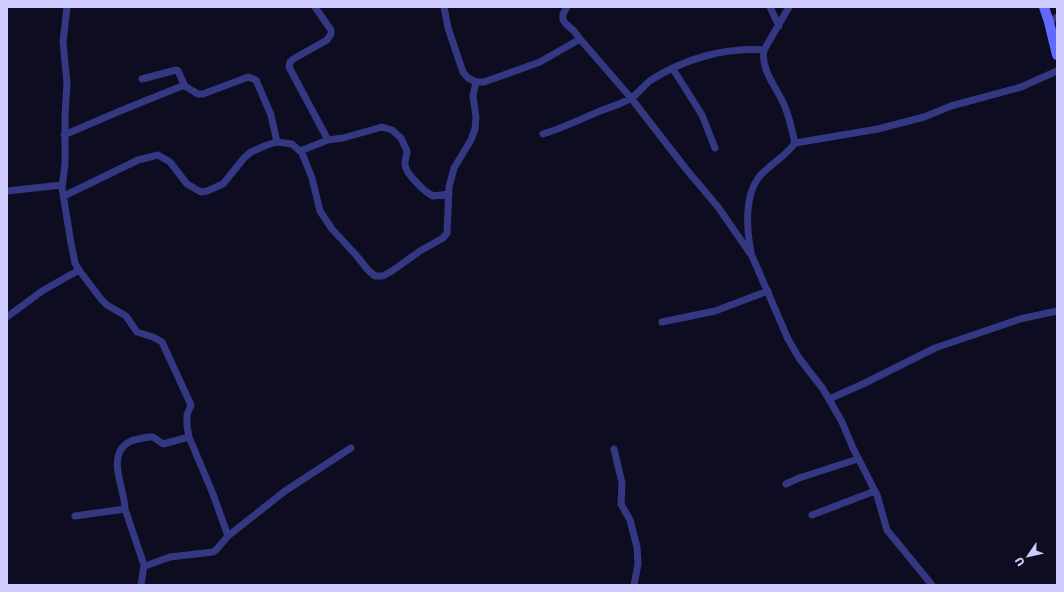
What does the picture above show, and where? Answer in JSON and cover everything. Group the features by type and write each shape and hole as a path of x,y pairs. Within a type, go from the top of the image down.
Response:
{"street":[{"path":"67,7 63,42 63,52 67,72 64,135 65,164 62,185 73,255 79,270 107,305 126,316 137,332 153,337 162,342 191,405 187,415 189,437 213,494 228,536"},
{"path":"315,7 331,30 329,38 295,58 290,62 289,67 328,140"},
{"path":"444,7 448,28 463,72 468,78 476,82 484,82 540,62 580,39"},
{"path":"567,7 562,14 563,20 631,98 686,169 718,207 752,256 788,339 799,358 829,399 842,422 858,459 875,491 887,530 932,585"},
{"path":"770,7 779,26"},
{"path":"752,256 748,221 749,204 753,188 759,177 790,151 795,143 785,107 769,76 763,55 764,50 789,7"},
{"path":"1044,7 1053,19 1057,55"},
{"path":"543,134 567,126 631,98 650,81 673,69 708,55 729,50 764,50"},
{"path":"673,69 702,115 715,148"},
{"path":"142,79 176,70 178,71 183,85 198,94 203,94 248,77 253,78 256,80 271,115 277,142"},
{"path":"795,143 878,129 924,117 951,106 1021,87 1057,71"},
{"path":"64,196 138,160 158,155 170,162 187,184 201,192 207,192 223,184 244,158 252,152 277,142 292,144 300,151 312,178 320,211 332,229 374,276 384,276 420,251 443,238 447,233 448,194 454,168 471,140 475,129 476,117 473,96 476,82"},
{"path":"64,135 183,85"},
{"path":"300,151 328,140 343,138 382,127 392,130 401,138 406,146 408,150 404,162 411,176 429,194 433,196 448,194"},
{"path":"7,191 62,185"},
{"path":"7,317 42,291 79,270"},
{"path":"662,322 715,311 768,290"},
{"path":"829,399 935,348 1020,319 1057,311"},
{"path":"142,585 144,565 125,509 125,500 116,467 122,449 126,443 153,437 163,444 189,437"},
{"path":"144,565 148,566 170,557 213,552 228,536 286,491 351,448"},
{"path":"614,449 622,483 621,504 630,520 637,547 638,564 634,585"},
{"path":"786,484 799,478 858,459"},
{"path":"812,515 875,491"},
{"path":"75,516 125,509"}]}
